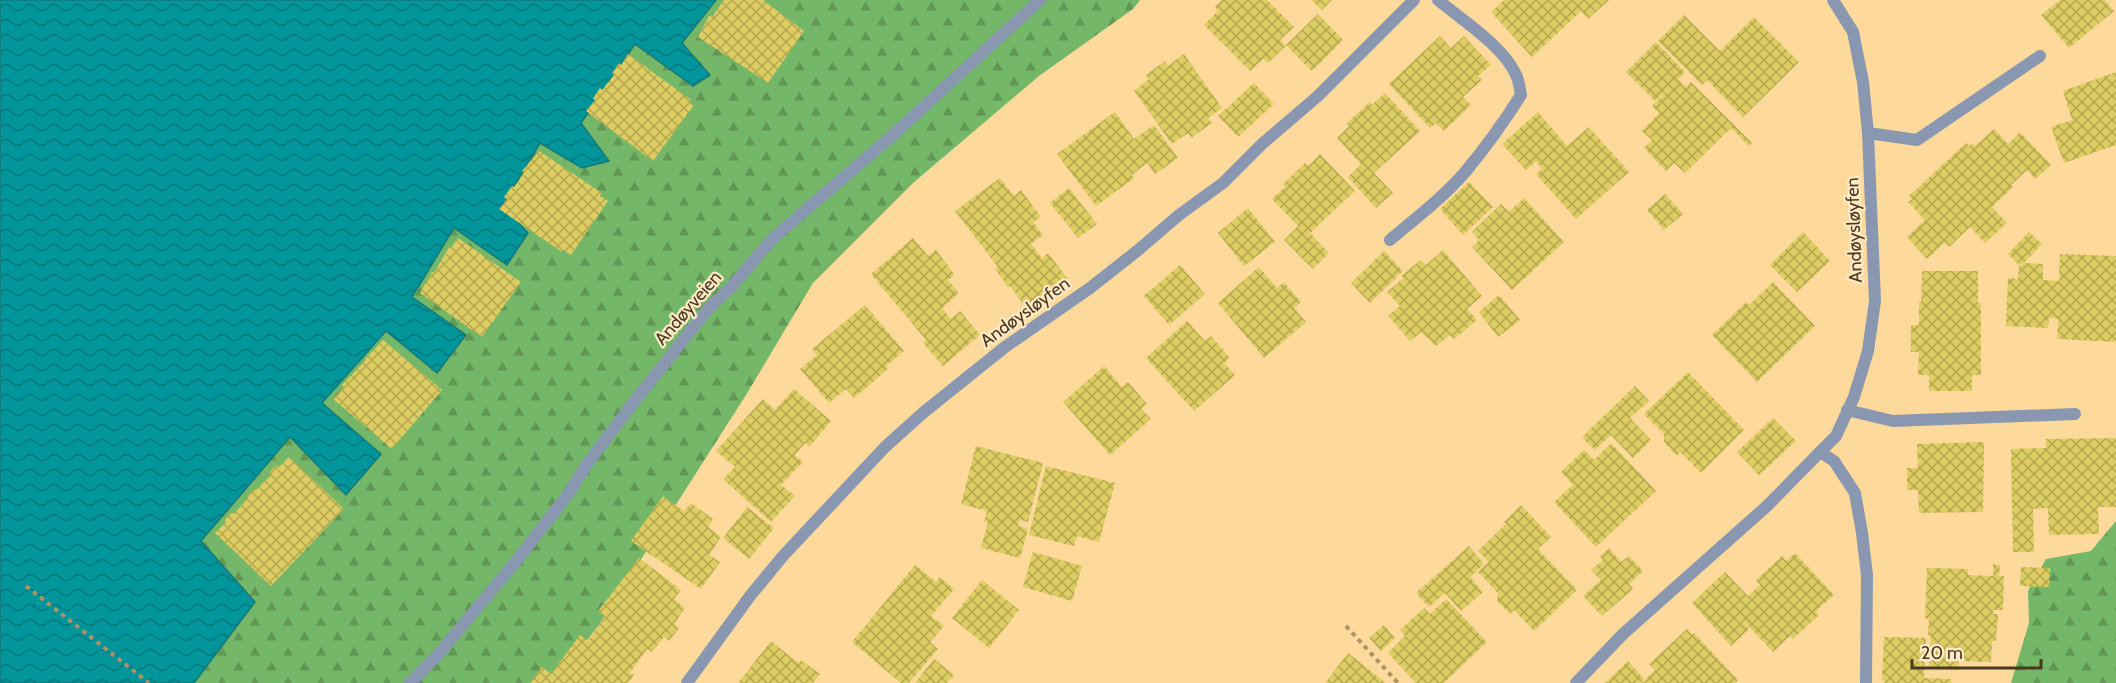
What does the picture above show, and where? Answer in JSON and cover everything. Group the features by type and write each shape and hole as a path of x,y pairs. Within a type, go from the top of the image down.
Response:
{"street":[{"name":"Andøyveien","path":"410,683 436,657 463,621 517,560 569,493 587,464 633,403 708,309 732,286 772,239 893,135 1040,0"},
{"name":"Andøysløyfen","path":"687,683 750,596 783,556 885,447 924,412 1005,347 1090,288 1179,215 1223,183 1262,144 1318,96 1414,0"},
{"path":"1390,240 1436,202 1465,172 1521,96 1517,77 1504,56 1438,0"},
{"name":"Andøysløyfen","path":"1576,683 1623,634 1767,506 1836,436 1854,397 1868,351 1875,301 1868,133 1863,82 1853,32 1833,0"},
{"path":"1868,133 1917,140 2040,56"},
{"path":"1847,410 1893,421 2075,414"},
{"path":"1820,452 1834,461 1854,493 1858,513 1867,575 1866,683"}],"path":[{"path":"26,586 149,683"},
{"path":"1346,626 1398,683"}],"green space":[{"path":"716,0 1140,0 1133,9 1039,76 913,183 813,283 746,395 599,625 554,683 194,683 255,602 200,542 290,437 345,494 381,454 322,404 386,330 437,373 465,335 412,297 454,228 507,264 503,205 540,142 582,168 608,161 581,123 635,44 710,75 682,43"},
{"path":"2116,521 2116,683 2011,683 2029,623 2028,591 2046,559 2091,551"}],"water":[{"path":"0,0 716,0 682,43 710,75 693,86 635,44 581,123 609,161 582,168 540,143 503,205 528,233 507,265 454,228 412,297 466,335 437,373 386,331 322,403 381,454 346,495 290,437 201,541 255,602 194,683 0,683"}],"building":[{"path":"724,0 763,0 804,31 768,83 698,37 709,16 712,17"},
{"path":"1222,0 1267,0 1294,27 1280,40 1286,46 1268,63 1263,59 1250,71 1204,25 1218,11 1215,7"},
{"path":"1311,0 1332,0 1322,10"},
{"path":"1504,0 1609,0 1588,19 1581,11 1532,57 1491,12"},
{"path":"2060,0 2105,0 2114,11 2069,48 2041,15"},
{"path":"1318,14 1343,40 1312,71 1286,45"},
{"path":"1684,15 1720,51 1754,17 1799,62 1743,117 1707,80 1702,85 1658,41"},
{"path":"1440,36 1451,48 1464,36 1491,65 1478,76 1482,80 1463,97 1471,105 1444,131 1436,123 1430,128 1389,84"},
{"path":"1656,42 1685,72 1678,79 1685,87 1691,82 1752,143 1749,146 1731,128 1685,173 1674,163 1666,171 1644,148 1652,140 1642,131 1659,113 1652,106 1673,85 1655,101 1626,72"},
{"path":"628,54 691,100 689,102 694,105 653,161 586,111 595,100 593,99 600,88 602,90 614,75 612,73 619,63 621,65"},
{"path":"1184,54 1222,108 1208,118 1212,123 1191,138 1188,133 1172,144 1134,91 1149,79 1146,75 1165,61 1168,66"},
{"path":"2116,72 2116,145 2064,163 2051,127 2072,120 2063,91"},
{"path":"1254,83 1274,104 1238,137 1218,116"},
{"path":"1385,93 1420,131 1374,173 1393,193 1376,208 1348,177 1361,164 1337,138 1349,126 1347,123 1370,102 1372,105"},
{"path":"1115,112 1134,139 1154,125 1178,158 1155,174 1147,163 1132,175 1134,178 1096,206 1057,154"},
{"path":"1538,112 1567,146 1589,127 1629,172 1576,219 1536,174 1542,169 1536,161 1526,170 1502,144"},
{"path":"1994,129 2008,144 2020,132 2051,165 2035,179 2027,170 1992,207 2007,223 1985,243 1970,227 1949,247 1945,242 1927,259 1907,237 1925,220 1908,202 1912,199 1909,196 1966,143 1969,146 1972,143 1975,146"},
{"path":"539,151 602,193 600,196 608,201 571,255 563,250 562,252 499,209 507,199 504,197 512,186 514,187 524,172 522,171"},
{"path":"1320,154 1355,191 1310,233 1329,253 1313,269 1284,240 1298,226 1272,199 1285,187 1283,184 1305,163 1308,166"},
{"path":"1000,178 1014,196 1021,190 1041,217 1033,222 1043,235 1031,244 1042,258 1048,253 1067,278 1027,309 1010,286 1008,287 995,269 998,267 955,211"},
{"path":"1469,182 1493,207 1463,235 1440,209"},
{"path":"1069,188 1097,224 1078,238 1050,203"},
{"path":"1665,194 1683,214 1664,230 1647,210"},
{"path":"1524,198 1564,242 1512,290 1472,247 1479,240 1472,232 1501,204 1509,212"},
{"path":"1248,208 1275,242 1244,266 1218,233"},
{"path":"1803,232 1830,261 1797,292 1770,265"},
{"path":"2029,232 2042,244 2024,263 2019,265 2008,254"},
{"path":"458,238 521,282 482,337 420,293 449,247 451,248"},
{"path":"913,238 928,256 936,250 955,275 948,280 959,293 942,308 951,319 960,311 980,335 943,366 923,343 926,340 871,274"},
{"path":"1443,250 1482,296 1467,309 1477,320 1454,339 1450,335 1436,346 1421,332 1410,341 1388,316 1400,306 1387,292 1404,278 1401,276 1421,260 1426,265"},
{"path":"1384,251 1403,271 1370,303 1351,283"},
{"path":"2060,254 2116,256 2116,342 2057,339 2058,319 2049,318 2048,328 2006,326 2008,278 2018,279 2019,265 2024,263 2043,264 2043,280 2059,281"},
{"path":"1180,265 1205,294 1169,325 1144,296"},
{"path":"1259,267 1277,288 1284,282 1301,302 1294,308 1306,322 1264,358 1218,303"},
{"path":"1922,271 1978,271 1978,303 1981,303 1981,375 1972,375 1972,391 1929,391 1929,375 1918,375 1919,352 1911,352 1911,325 1919,325"},
{"path":"1773,282 1815,326 1757,382 1712,335 1746,302 1749,305"},
{"path":"1499,295 1520,320 1498,337 1479,312"},
{"path":"865,305 904,351 886,366 888,369 854,398 846,389 829,403 800,369 817,355 812,349"},
{"path":"1187,321 1205,341 1211,336 1230,358 1224,363 1235,375 1194,411 1146,358"},
{"path":"383,340 442,390 392,449 333,399 344,387 342,385"},
{"path":"1104,366 1122,387 1128,382 1147,404 1141,409 1151,419 1110,455 1063,402"},
{"path":"1688,372 1744,430 1701,473 1680,452 1677,456 1664,442 1664,434 1644,414"},
{"path":"1635,386 1649,401 1630,418 1651,440 1633,458 1611,435 1595,450 1582,437"},
{"path":"794,389 831,421 809,447 805,443 795,455 803,462 781,485 795,496 771,522 723,479 735,467 716,451 763,399 775,410"},
{"path":"1773,418 1796,441 1759,475 1737,452"},
{"path":"2116,438 2116,507 2098,507 2099,534 2049,535 2048,508 2033,509 2034,552 2013,552 2011,449 2046,448 2046,439"},
{"path":"1984,442 1983,512 1919,513 1918,490 1907,490 1907,468 1918,468 1917,444"},
{"path":"1611,443 1656,491 1596,547 1554,502 1573,485 1561,472 1584,450 1594,460"},
{"path":"976,446 1043,463 1028,522 1020,520 1018,526 1028,529 1020,558 981,548 988,522 984,522 987,511 961,504"},
{"path":"289,457 344,509 271,586 215,533 226,522 224,520 231,512 234,514 248,498 247,496 271,475 269,473 276,465 279,467"},
{"path":"1046,466 1115,483 1099,542 1077,536 1074,546 1029,535"},
{"path":"663,496 684,511 691,503 713,519 708,527 721,537 709,555 720,562 701,589 631,541"},
{"path":"1521,505 1551,537 1538,549 1577,590 1534,631 1514,610 1510,614 1497,601 1498,593 1478,572 1489,562 1478,551 1506,524 1504,522"},
{"path":"747,507 774,528 749,559 723,538"},
{"path":"1469,546 1484,564 1470,577 1483,592 1461,611 1445,593 1429,607 1416,593"},
{"path":"1609,548 1621,562 1629,556 1643,571 1629,584 1633,589 1602,616 1583,596 1601,580 1591,570 1603,560 1600,556"},
{"path":"1033,552 1082,566 1072,601 1023,587"},
{"path":"1795,553 1834,595 1816,611 1819,615 1793,639 1790,636 1773,652 1742,619 1749,629 1731,646 1692,603 1725,572 1748,596 1760,585 1756,580 1782,556 1786,561"},
{"path":"639,558 681,590 674,599 685,608 674,624 679,628 669,641 664,637 652,652 647,649 630,673 634,675 628,683 530,683 542,667 551,674 580,635 588,641 605,617 598,611"},
{"path":"1993,564 2000,565 1999,576 2004,576 2003,610 1993,610 1993,614 1998,614 1996,641 1992,641 1991,662 1959,661 1958,670 1929,668 1931,636 1928,636 1929,619 1925,618 1927,568 1968,569 1968,575 1993,576"},
{"path":"915,565 936,582 940,577 954,589 931,616 944,626 930,642 938,649 909,683 901,683 852,642"},
{"path":"2021,567 2050,568 2049,587 2020,586"},
{"path":"982,580 1019,610 989,648 952,618"},
{"path":"1446,599 1487,642 1444,683 1416,683 1388,653 1405,636 1400,630 1424,608 1430,614"},
{"path":"1384,625 1395,638 1381,651 1369,638"},
{"path":"1687,629 1692,635 1694,633 1738,680 1735,683 1641,683 1655,670 1649,664"},
{"path":"1884,637 1926,638 1924,678 1951,679 1951,683 1884,683 1882,680"},
{"path":"771,641 798,663 801,660 820,674 813,683 738,683"},
{"path":"1348,653 1386,683 1325,683"},
{"path":"934,659 954,675 947,683 915,683"},
{"path":"1628,661 1644,679 1640,683 1605,683"}]}
